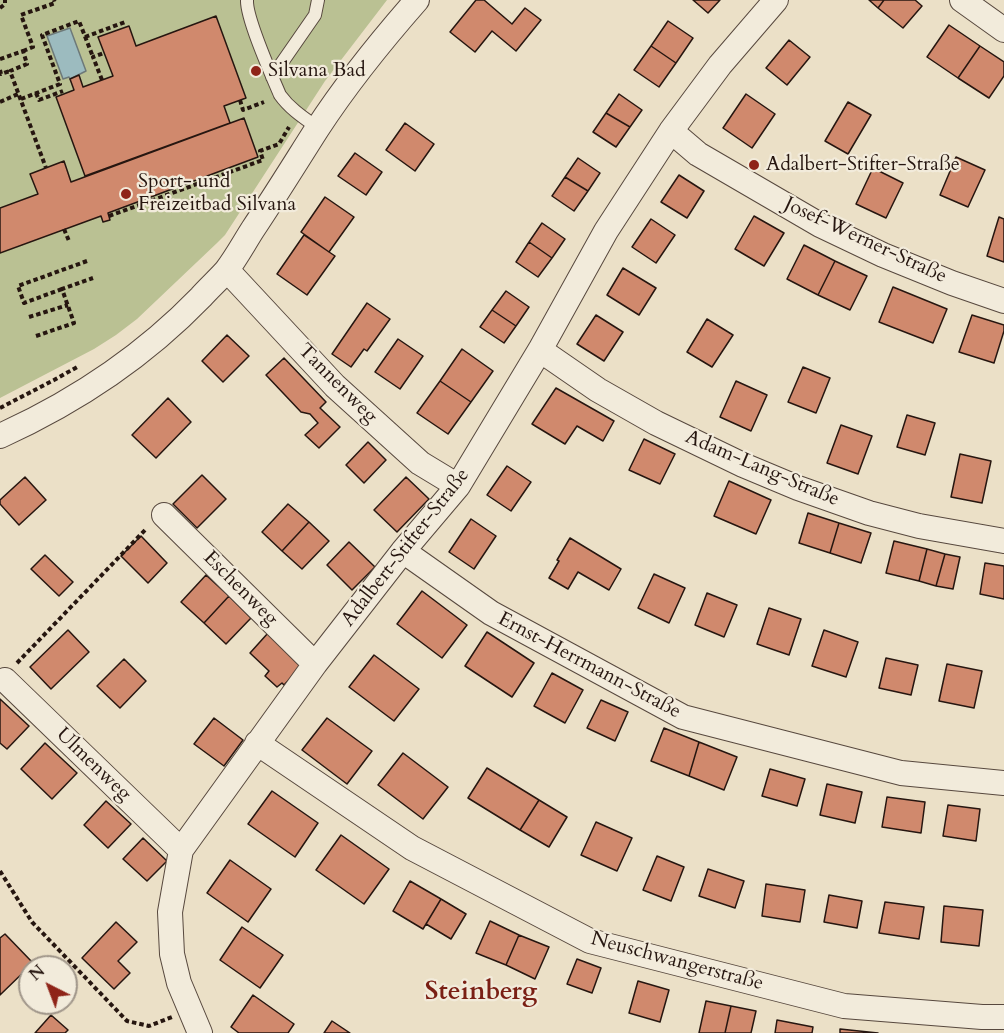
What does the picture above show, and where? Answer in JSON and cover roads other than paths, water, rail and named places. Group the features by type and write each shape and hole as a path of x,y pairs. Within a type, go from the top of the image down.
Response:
{"street":[{"path":"0,436 71,399 125,363 178,320 227,270 349,82 417,0"},
{"name":"Adalbert-Stifter-Straße","path":"200,1033 179,983 172,954 170,912 180,850 315,664 403,551 458,486 540,350 606,231 671,131 720,65 776,0"},
{"path":"962,0 1004,30"},
{"name":"Josef-Werner-Straße","path":"671,131 698,154 820,225 893,259 1004,301"},
{"name":"Tannenweg","path":"227,270 334,386 420,463 458,486"},
{"name":"Adam-Lang-Straße","path":"540,350 598,390 656,423 743,465 798,488 869,513 919,526 1004,541"},
{"name":"Eschenweg","path":"164,515 315,664"},
{"name":"Ernst-Herrmann-Straße","path":"403,551 491,613 683,717 901,773 1004,783"},
{"name":"Ulmenweg","path":"5,680 180,850"},
{"name":"Neuschwangerstraße","path":"257,743 412,848 590,941 844,1006 1004,1017"}],"lane":[{"path":"247,0 247,6 280,95 285,103 318,128"},
{"path":"272,76 315,15 318,0"}],"water":[{"path":"70,28 86,71 70,79 69,77 63,79 47,36"}],"place":[{"name":"Silvana Bad","path":"256,71"},
{"name":"Adalbert-Stifter-Straße","path":"754,165"},
{"name":"Sport- und Freizeitbad Silvana","path":"126,194"}],"district":[{"name":"Steinberg","path":"481,993"}]}
